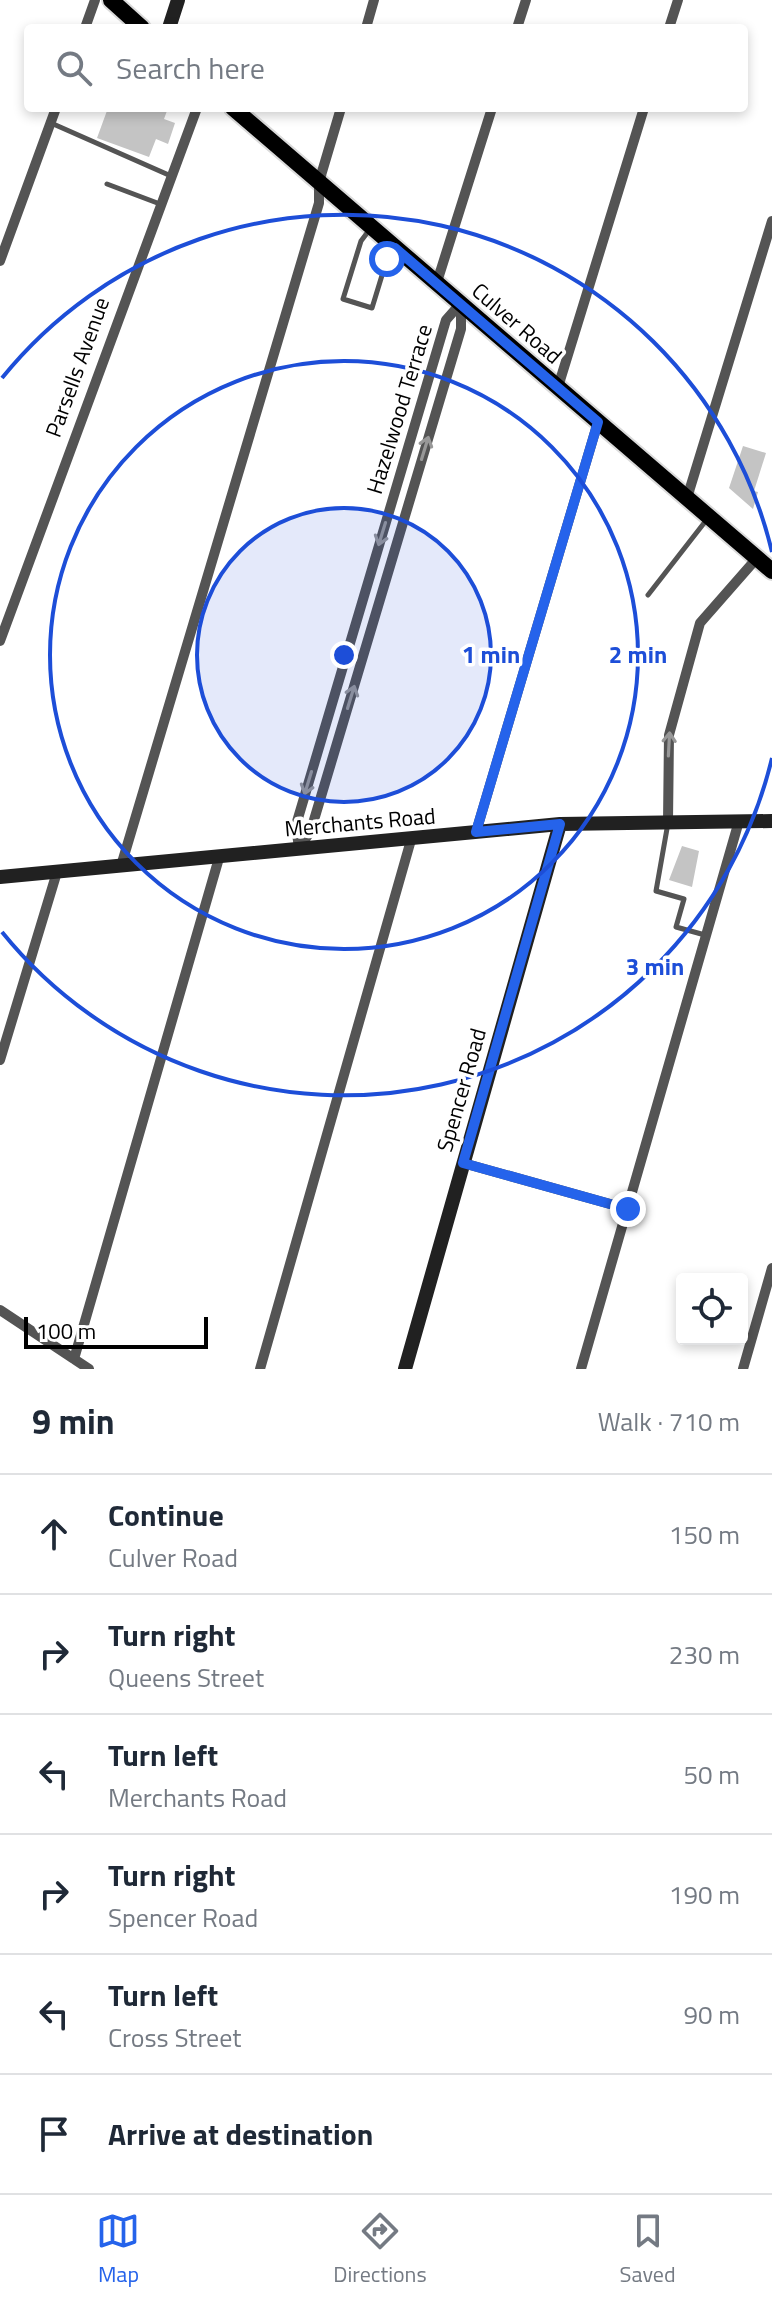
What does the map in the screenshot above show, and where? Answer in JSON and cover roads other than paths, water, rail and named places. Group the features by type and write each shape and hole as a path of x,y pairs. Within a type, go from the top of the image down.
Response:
{"main road":[{"path":"111,0 138,24"},
{"name":"Culver Road","path":"238,112 772,571"}],"street":[{"path":"86,24 95,0"},
{"path":"367,24 374,0"},
{"path":"518,24 526,0"},
{"path":"670,24 678,0"},
{"path":"170,24 173,2"},
{"path":"0,261 54,112"},
{"name":"Parsells Avenue","path":"0,641 195,112"},
{"path":"121,866 319,203 319,182 340,112"},
{"path":"437,282 491,112"},
{"path":"558,387 643,112"},
{"path":"687,498 772,221"},
{"name":"Hazelwood Terrace","path":"299,849 296,825 364,595 446,320 461,303"},
{"name":"Hazelwood Terrace","path":"299,849 311,830 461,329 461,303"},
{"path":"476,832 598,422"},
{"path":"668,822 669,735 700,623 757,558"},
{"path":"581,1369 739,821"},
{"name":"Merchants Road","path":"0,877 560,824 772,821"},
{"name":"Spencer Road","path":"405,1369 560,824"},
{"path":"260,1369 411,840"},
{"path":"74,1359 219,858"},
{"path":"0,1060 57,872"},
{"path":"463,1163 628,1209"},
{"path":"743,1369 772,1268"},
{"path":"0,1310 89,1369"}],"lane":[{"path":"50,123 171,176"},
{"path":"107,184 161,204"},
{"path":"371,227 361,241 343,299 372,308 387,259 395,248"},
{"path":"648,595 709,517"},
{"path":"364,595 380,600"},
{"path":"668,822 656,891 684,899 676,927 705,935"}]}
